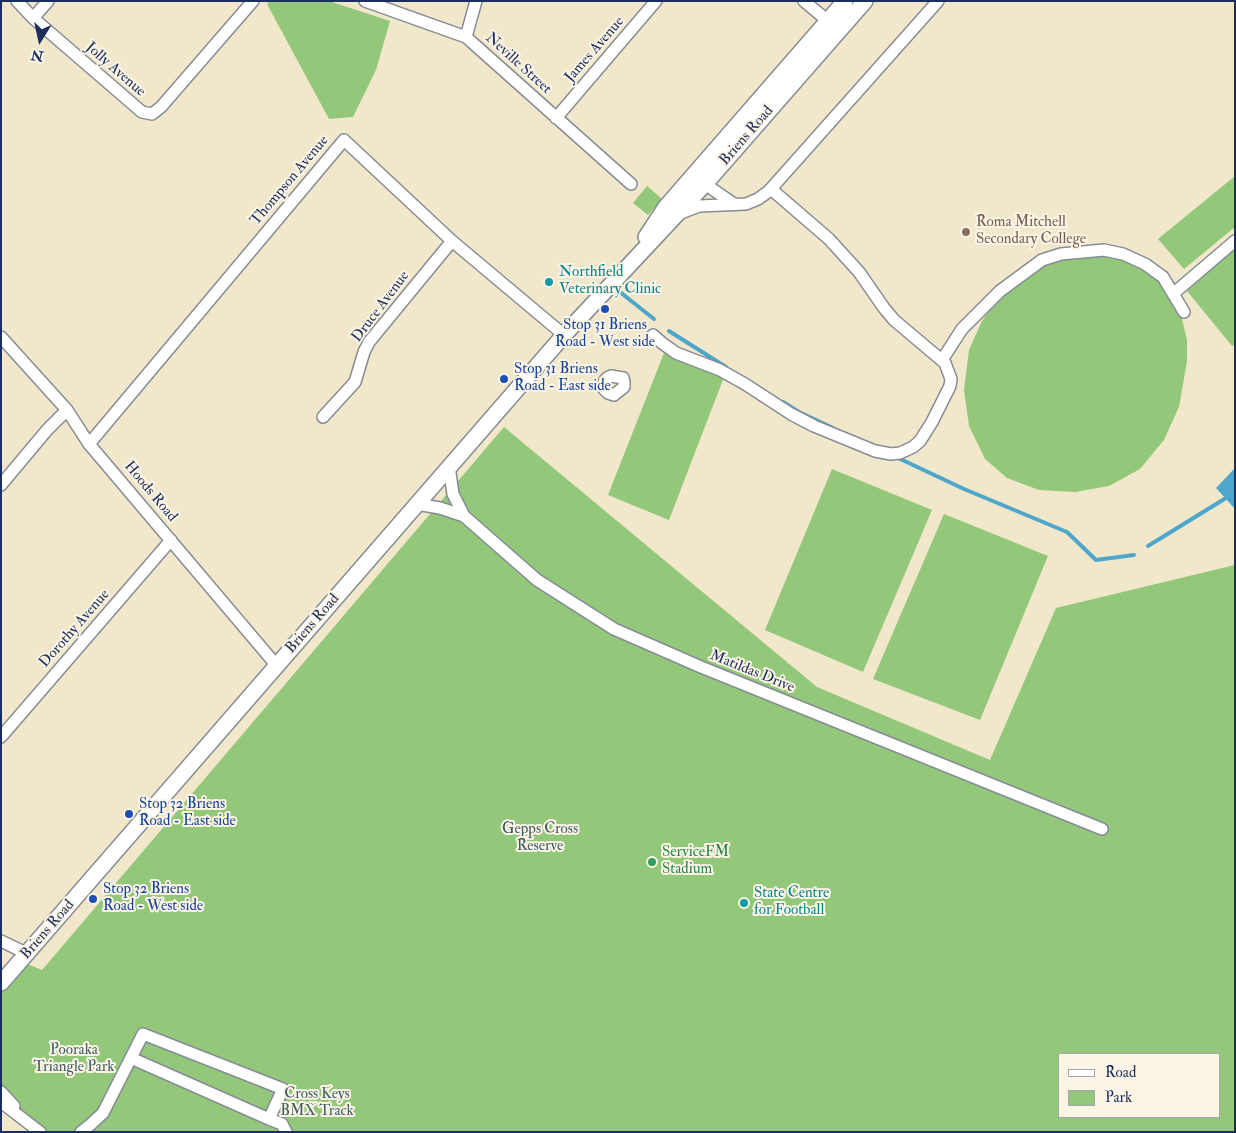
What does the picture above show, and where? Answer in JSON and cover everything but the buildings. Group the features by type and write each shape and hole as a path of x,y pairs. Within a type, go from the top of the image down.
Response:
{"main road":[{"name":"Briens Road","path":"1,983 448,466 564,335 705,184 833,26 845,1"},
{"name":"Briens Road","path":"626,267 665,208 701,166 833,26 865,1"}],"street":[{"name":"Jolly Avenue","path":"17,1 33,18 142,112 152,114 161,107 252,1"},
{"path":"33,18 48,1"},
{"name":"Neville Street","path":"365,1 466,37 631,184"},
{"path":"466,37 476,1"},
{"name":"James Avenue","path":"556,118 656,1"},
{"path":"804,1 833,26"},
{"path":"678,214 699,206 742,205 758,199 771,189 938,1"},
{"name":"Thompson Avenue","path":"89,444 344,140 452,241 564,335"},
{"path":"701,166 705,184 734,204"},
{"path":"653,335 676,353 720,370 791,414 814,426 875,451 891,454 906,450 920,441 943,402 952,379 950,372 942,360 894,320 859,272 829,239 771,189"},
{"name":"Druce Avenue","path":"323,416 355,382 369,342 452,241"},
{"path":"1174,293 1235,241"},
{"path":"942,360 962,329 1000,291 1042,260 1061,254 1104,250 1123,254 1145,264 1163,277 1184,312"},
{"name":"Hoods Road","path":"1,337 67,410 89,444 277,666"},
{"path":"1,485 47,430 67,410"},
{"name":"Matildas Drive","path":"448,466 453,494 464,516 537,580 614,629 701,667 1102,829"},
{"path":"416,504 440,508 464,516"},
{"name":"Dorothy Avenue","path":"1,737 171,540"},
{"path":"1,941 28,954"},
{"path":"81,1132 103,1113 143,1034 283,1089 269,1119"},
{"path":"131,1058 282,1124 286,1132"},
{"path":"1,1092 36,1129"},
{"path":"1,1102 36,1129"}],"green space":[{"path":"270,1 329,1 390,21 376,70 353,117 329,119 267,4"},
{"path":"1235,176 1235,227 1184,269 1158,239"},
{"path":"647,186 662,199 648,215 633,203"},
{"path":"1235,248 1235,344 1232,346 1187,291"},
{"path":"1098,253 1135,262 1158,279 1181,315 1187,340 1187,361 1179,407 1164,440 1140,469 1109,486 1075,492 1039,490 1007,478 985,459 969,426 964,390 969,350 982,321 999,296 1032,272 1059,258"},
{"path":"664,353 724,377 669,520 608,495"},
{"name":"Gepps Cross Reserve","path":"504,427 817,687 990,760 1056,608 1235,565 1235,1132 39,1132 1,1092 1,981 18,960 42,970"},
{"path":"832,469 932,510 863,672 765,630"},
{"path":"944,514 1048,556 980,720 873,679"}],"water":[{"path":"1235,468 1235,509 1216,488"}],"waterway":[{"path":"620,292 654,319"},
{"path":"669,331 726,367"},
{"path":"783,402 833,428"},
{"path":"896,457 964,489 1067,532 1096,560 1134,555"},
{"path":"1148,546 1226,498"}],"place":[{"name":"Roma Mitchell Secondary College","path":"966,232"},
{"name":"Northfield Veterinary Clinic","path":"549,282"},
{"name":"Stop 31 Briens Road - West side","path":"605,309"},
{"name":"Stop 31 Briens Road - East side","path":"504,379"},
{"name":"Stop 32 Briens Road - East side","path":"129,814"},
{"name":"ServiceFM Stadium","path":"652,862"},
{"name":"Stop 32 Briens Road - West side","path":"93,899"},
{"name":"State Centre for Football","path":"744,903"}],"park label":[{"name":"Pooraka Triangle Park","path":"74,1060"},
{"name":"Cross Keys BMX Track","path":"317,1104"}]}
